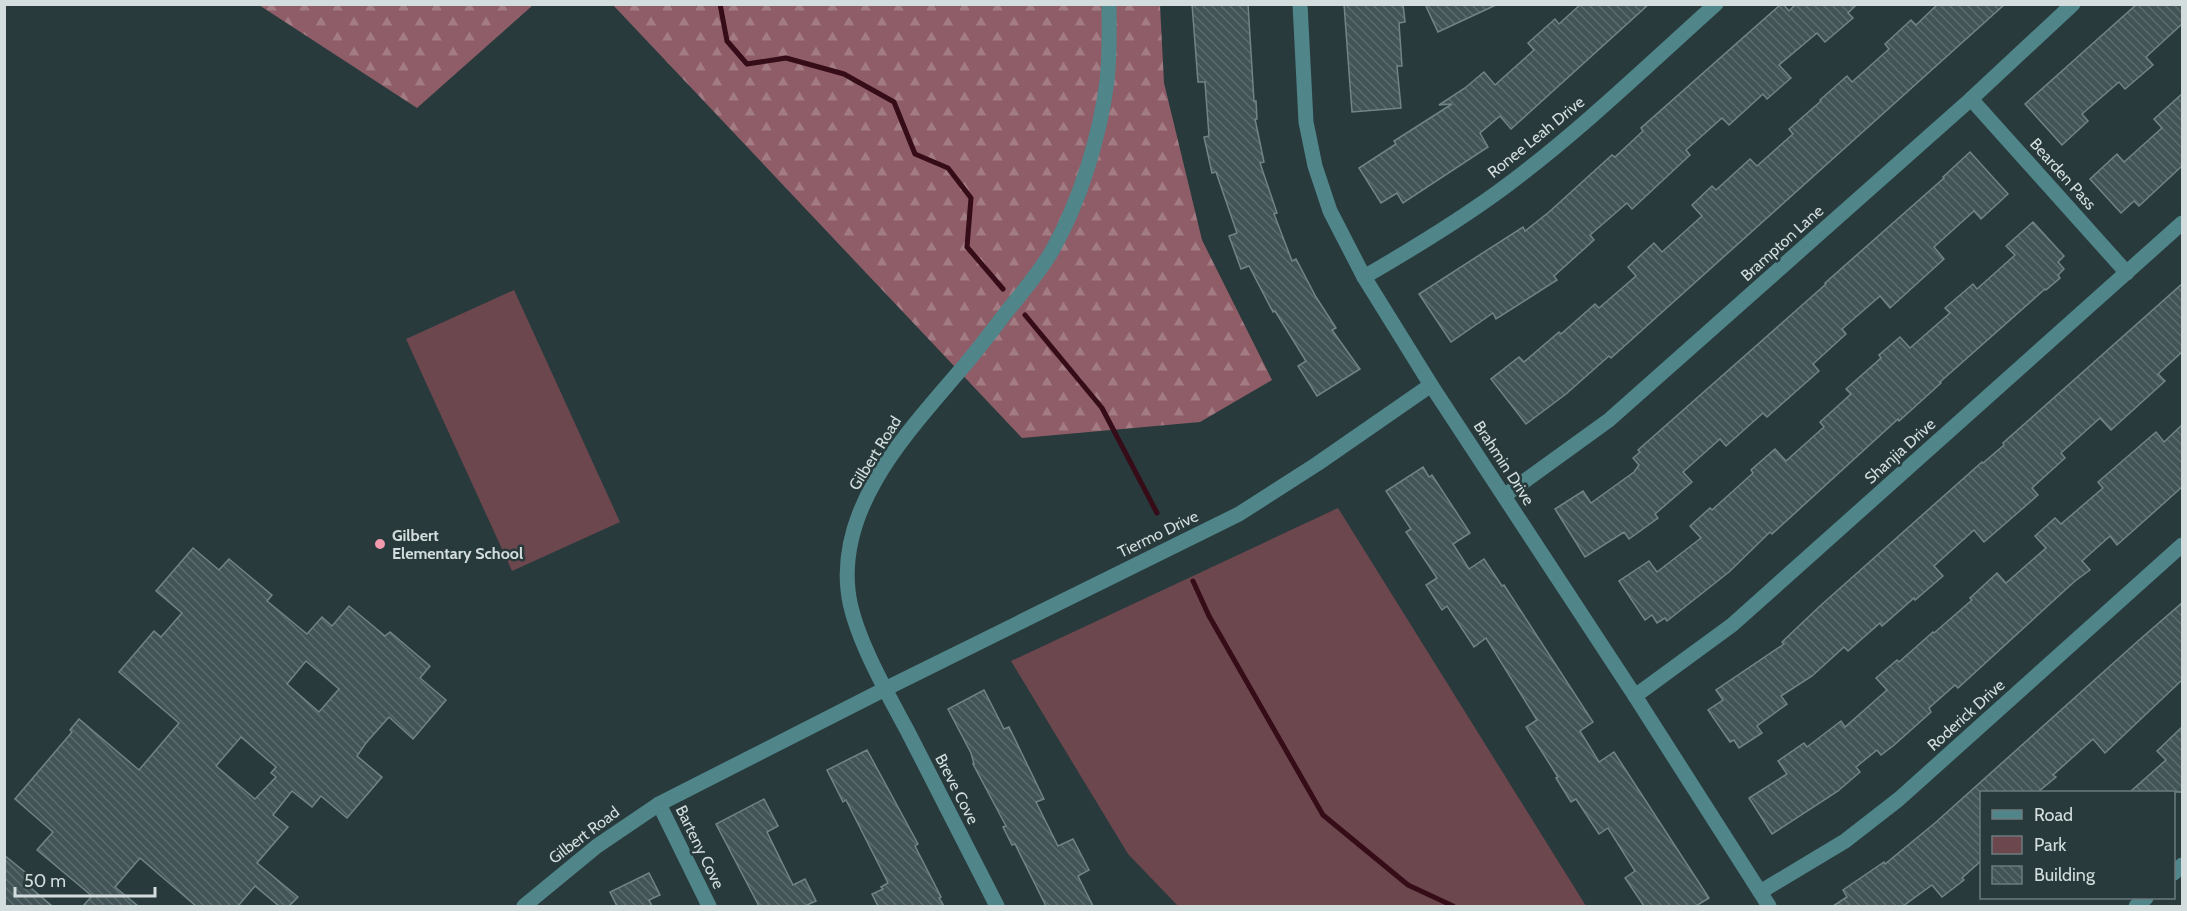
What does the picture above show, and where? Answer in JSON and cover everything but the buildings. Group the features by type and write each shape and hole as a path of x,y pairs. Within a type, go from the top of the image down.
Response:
{"street":[{"name":"Gilbert Road","path":"524,906 597,846 659,804 885,689 856,624 848,591 849,554 860,512 881,471 911,427 960,371 1037,273 1069,220 1087,167 1102,111 1109,50 1109,4"},
{"name":"Brahmin Drive","path":"1300,4 1306,122 1315,166 1330,211 1364,277 1431,385 1635,696 1769,906"},
{"name":"Ronee Leah Drive","path":"1364,277 1438,234 1510,183 1564,140 1716,4"},
{"name":"Brampton Lane","path":"1504,496 1610,420 1971,99 2073,4"},
{"name":"Bearden Pass","path":"1971,99 2127,273"},
{"name":"Shanjia Drive","path":"1635,696 1732,625 2182,223"},
{"name":"Tiermo Drive","path":"885,689 1239,514 1317,464 1431,385"},
{"name":"Roderick Drive","path":"1760,892 1845,841 1899,799 2182,545"},
{"name":"Breve Cove","path":"885,689 997,906"},
{"name":"Barteny Cove","path":"659,804 709,906"}],"green space":[{"path":"259,5 533,5 417,108"},
{"path":"613,5 1160,5 1164,83 1202,240 1272,380 1200,422 1022,438"},
{"path":"514,290 620,522 512,571 406,339"},
{"path":"1338,508 1586,906 1178,906 1128,854 1011,661"}],"waterway":[{"path":"720,4 727,41 747,64 786,58 844,74 894,102 915,154 948,168 971,198 967,247 1003,289"},
{"path":"1025,315 1102,408 1157,513"},
{"path":"1193,581 1209,616 1323,815 1408,885 1453,906"}],"place":[{"name":"Gilbert Elementary School","path":"380,544"}]}
